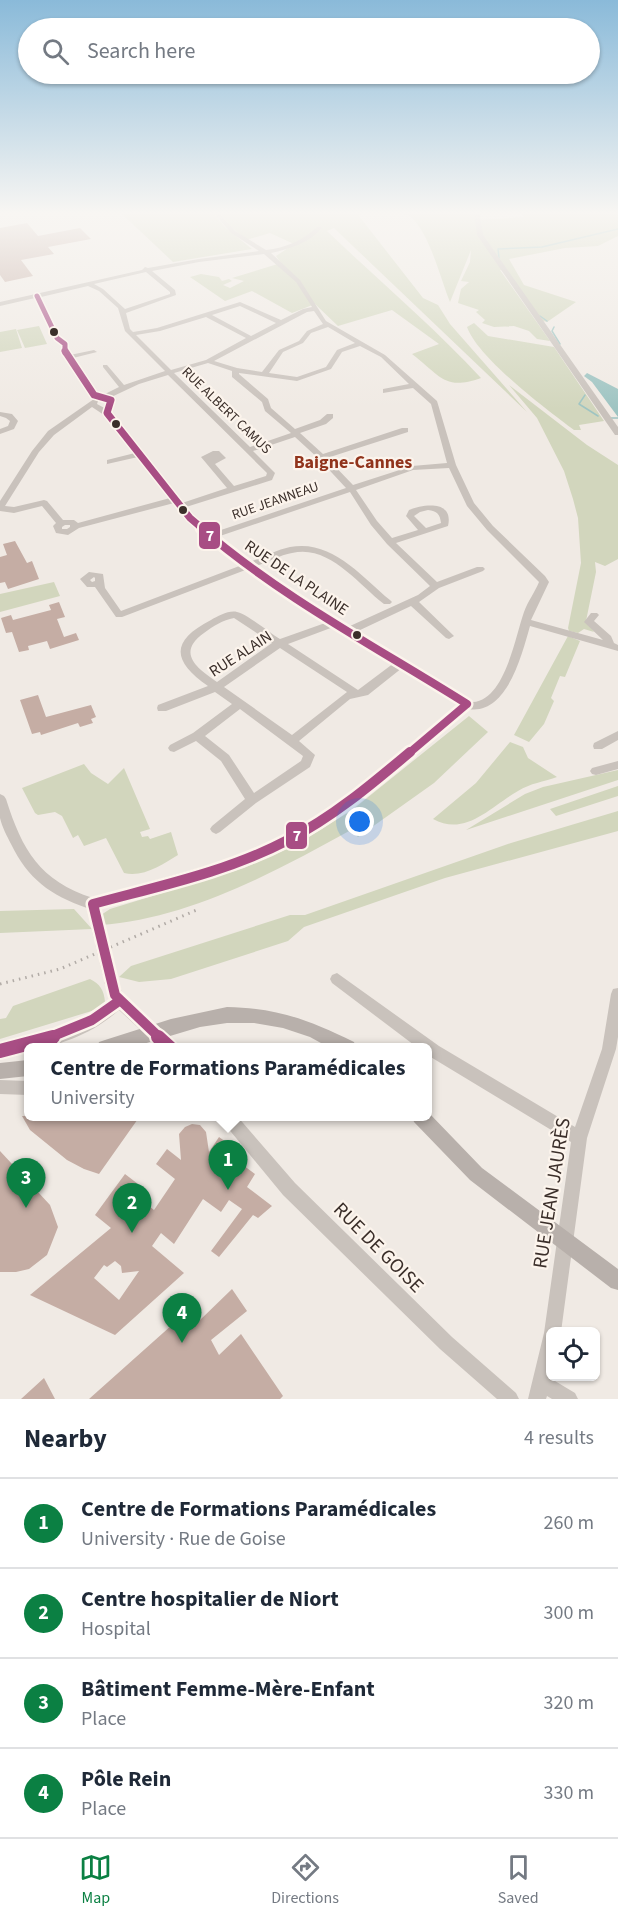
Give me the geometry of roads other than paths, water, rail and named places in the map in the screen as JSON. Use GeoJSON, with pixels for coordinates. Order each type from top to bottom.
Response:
{"type":"FeatureCollection","features":[{"type":"Feature","properties":{"kind":"main road"},"geometry":{"type":"LineString","coordinates":[[118,1043],[207,1017],[257,1013],[298,1022],[340,1043]]}},
{"type":"Feature","properties":{"kind":"main road"},"geometry":{"type":"LineString","coordinates":[[0,1071],[24,1068]]}},
{"type":"Feature","properties":{"kind":"main road"},"geometry":{"type":"LineString","coordinates":[[425,1121],[476,1174],[618,1281]]}},
{"type":"Feature","properties":{"kind":"street"},"geometry":{"type":"LineString","coordinates":[[0,304],[107,278]]}},
{"type":"Feature","properties":{"kind":"street"},"geometry":{"type":"LineString","coordinates":[[124,311],[173,295],[173,291],[157,278]]}},
{"type":"Feature","properties":{"kind":"street"},"geometry":{"type":"LineString","coordinates":[[0,799],[7,825],[27,864],[49,883],[93,904],[229,864],[288,840],[340,807],[471,706],[486,703],[513,666],[526,622],[544,582],[528,562],[482,518],[462,490],[452,465],[438,408],[388,359],[328,325],[314,309],[295,278]]}},
{"type":"Feature","properties":{"kind":"street"},"geometry":{"type":"LineString","coordinates":[[510,278],[618,433]]}},
{"type":"Feature","properties":{"kind":"street"},"geometry":{"type":"LineString","coordinates":[[87,283],[101,290],[124,311],[125,326],[132,334],[158,330],[243,304],[282,323]]}},
{"type":"Feature","properties":{"kind":"street","name":"RUE DE LA PLAINE"},"geometry":{"type":"LineString","coordinates":[[37,296],[57,338],[65,344],[68,357],[102,402],[137,455],[177,503],[211,536],[248,566],[335,623],[471,706]]}},
{"type":"Feature","properties":{"kind":"street"},"geometry":{"type":"LineString","coordinates":[[0,508],[36,451],[51,433],[73,416],[102,402],[123,387],[208,361],[305,310],[314,309]]}},
{"type":"Feature","properties":{"kind":"street"},"geometry":{"type":"LineString","coordinates":[[206,314],[252,339]]}},
{"type":"Feature","properties":{"kind":"street"},"geometry":{"type":"LineString","coordinates":[[264,375],[281,351],[301,342],[309,332],[328,325]]}},
{"type":"Feature","properties":{"kind":"street","name":"RUE ALBERT CAMUS"},"geometry":{"type":"LineString","coordinates":[[0,508],[14,510],[44,503],[61,523],[57,528],[62,532],[71,531],[76,526],[233,490],[272,476],[249,450],[132,334]]}},
{"type":"Feature","properties":{"kind":"street"},"geometry":{"type":"LineString","coordinates":[[208,361],[237,370],[291,380],[329,368],[339,351],[361,343]]}},
{"type":"Feature","properties":{"kind":"street"},"geometry":{"type":"LineString","coordinates":[[68,357],[93,350],[123,387]]}},
{"type":"Feature","properties":{"kind":"street"},"geometry":{"type":"LineString","coordinates":[[237,370],[236,375],[265,401],[268,409],[322,457],[352,489],[374,523],[390,542],[436,586]]}},
{"type":"Feature","properties":{"kind":"street"},"geometry":{"type":"LineString","coordinates":[[386,391],[416,386]]}},
{"type":"Feature","properties":{"kind":"street"},"geometry":{"type":"LineString","coordinates":[[0,414],[12,417],[14,423],[0,432]]}},
{"type":"Feature","properties":{"kind":"street"},"geometry":{"type":"LineString","coordinates":[[249,450],[296,433],[330,416]]}},
{"type":"Feature","properties":{"kind":"street"},"geometry":{"type":"LineString","coordinates":[[322,457],[405,430]]}},
{"type":"Feature","properties":{"kind":"street"},"geometry":{"type":"LineString","coordinates":[[110,462],[137,455]]}},
{"type":"Feature","properties":{"kind":"street"},"geometry":{"type":"LineString","coordinates":[[209,463],[233,490]]}},
{"type":"Feature","properties":{"kind":"street","name":"RUE JEANNEAU"},"geometry":{"type":"LineString","coordinates":[[211,536],[412,468],[452,465]]}},
{"type":"Feature","properties":{"kind":"street"},"geometry":{"type":"LineString","coordinates":[[390,542],[423,530]]}},
{"type":"Feature","properties":{"kind":"street"},"geometry":{"type":"LineString","coordinates":[[99,583],[122,619],[290,550],[316,549],[330,554],[366,587],[387,602]]}},
{"type":"Feature","properties":{"kind":"street"},"geometry":{"type":"LineString","coordinates":[[349,631],[412,601],[436,586],[480,569]]}},
{"type":"Feature","properties":{"kind":"street"},"geometry":{"type":"LineString","coordinates":[[412,601],[449,636]]}},
{"type":"Feature","properties":{"kind":"street"},"geometry":{"type":"LineString","coordinates":[[216,829],[252,800],[309,760],[307,752],[191,668],[185,646],[189,639],[222,617],[236,615],[357,694]]}},
{"type":"Feature","properties":{"kind":"street"},"geometry":{"type":"LineString","coordinates":[[594,615],[589,622],[614,646]]}},
{"type":"Feature","properties":{"kind":"street"},"geometry":{"type":"LineString","coordinates":[[526,622],[614,646]]}},
{"type":"Feature","properties":{"kind":"street","name":"RUE ALAIN"},"geometry":{"type":"LineString","coordinates":[[162,708],[217,687],[280,643],[335,623]]}},
{"type":"Feature","properties":{"kind":"street"},"geometry":{"type":"LineString","coordinates":[[292,741],[347,696],[364,692],[401,663]]}},
{"type":"Feature","properties":{"kind":"street"},"geometry":{"type":"LineString","coordinates":[[174,748],[197,736],[240,704]]}},
{"type":"Feature","properties":{"kind":"street"},"geometry":{"type":"LineString","coordinates":[[598,746],[618,735]]}},
{"type":"Feature","properties":{"kind":"street"},"geometry":{"type":"LineString","coordinates":[[197,736],[225,758],[252,800]]}},
{"type":"Feature","properties":{"kind":"street"},"geometry":{"type":"LineString","coordinates":[[596,771],[618,765]]}},
{"type":"Feature","properties":{"kind":"street"},"geometry":{"type":"LineString","coordinates":[[93,904],[97,924]]}},
{"type":"Feature","properties":{"kind":"street"},"geometry":{"type":"LineString","coordinates":[[337,979],[423,1043]]}},
{"type":"Feature","properties":{"kind":"street"},"geometry":{"type":"LineString","coordinates":[[111,982],[120,1001],[167,1043]]}},
{"type":"Feature","properties":{"kind":"street","name":"RUE JEAN JAURÈS"},"geometry":{"type":"LineString","coordinates":[[553,1327],[579,1138],[616,1024],[618,994]]}},
{"type":"Feature","properties":{"kind":"street"},"geometry":{"type":"LineString","coordinates":[[30,1043],[87,1026],[102,1018],[120,1001]]}},
{"type":"Feature","properties":{"kind":"street"},"geometry":{"type":"LineString","coordinates":[[0,1052],[24,1045]]}},
{"type":"Feature","properties":{"kind":"street"},"geometry":{"type":"LineString","coordinates":[[432,1050],[579,1138]]}},
{"type":"Feature","properties":{"kind":"street"},"geometry":{"type":"LineString","coordinates":[[0,1087],[24,1088]]}},
{"type":"Feature","properties":{"kind":"street","name":"RUE DE GOISE"},"geometry":{"type":"LineString","coordinates":[[232,1121],[289,1189],[446,1342],[510,1399]]}},
{"type":"Feature","properties":{"kind":"street"},"geometry":{"type":"LineString","coordinates":[[546,1358],[539,1391],[569,1399]]}},
{"type":"Feature","properties":{"kind":"water"},"geometry":{"type":"Polygon","coordinates":[[[587,373],[618,389],[618,417],[592,382],[584,376],[587,373]]]}},
{"type":"Feature","properties":{"kind":"waterway"},"geometry":{"type":"LineString","coordinates":[[540,316],[547,321]]}},
{"type":"Feature","properties":{"kind":"waterway"},"geometry":{"type":"LineString","coordinates":[[554,327],[552,331],[560,344]]}},
{"type":"Feature","properties":{"kind":"waterway"},"geometry":{"type":"LineString","coordinates":[[585,395],[579,404],[598,416]]}},
{"type":"Feature","properties":{"kind":"waterway"},"geometry":{"type":"LineString","coordinates":[[611,418],[618,418]]}},
{"type":"Feature","properties":{"kind":"tunnel"},"geometry":{"type":"LineString","coordinates":[[97,924],[111,982]]}},
{"type":"Feature","properties":{"kind":"railway"},"geometry":{"type":"LineString","coordinates":[[0,984],[60,969],[199,909]]}},
{"type":"Feature","properties":{"kind":"place","name":"Centre de Formations Paramédicales"},"geometry":{"type":"Point","coordinates":[228,1190]}},
{"type":"Feature","properties":{"kind":"place","name":"Bâtiment Femme-Mère-Enfant"},"geometry":{"type":"Point","coordinates":[26,1208]}},
{"type":"Feature","properties":{"kind":"place","name":"Centre hospitalier de Niort"},"geometry":{"type":"Point","coordinates":[132,1233]}},
{"type":"Feature","properties":{"kind":"place","name":"Pôle Rein"},"geometry":{"type":"Point","coordinates":[182,1343]}},
{"type":"Feature","properties":{"kind":"district","name":"Baigne-Cannes"},"geometry":{"type":"Point","coordinates":[353,462]}}]}
